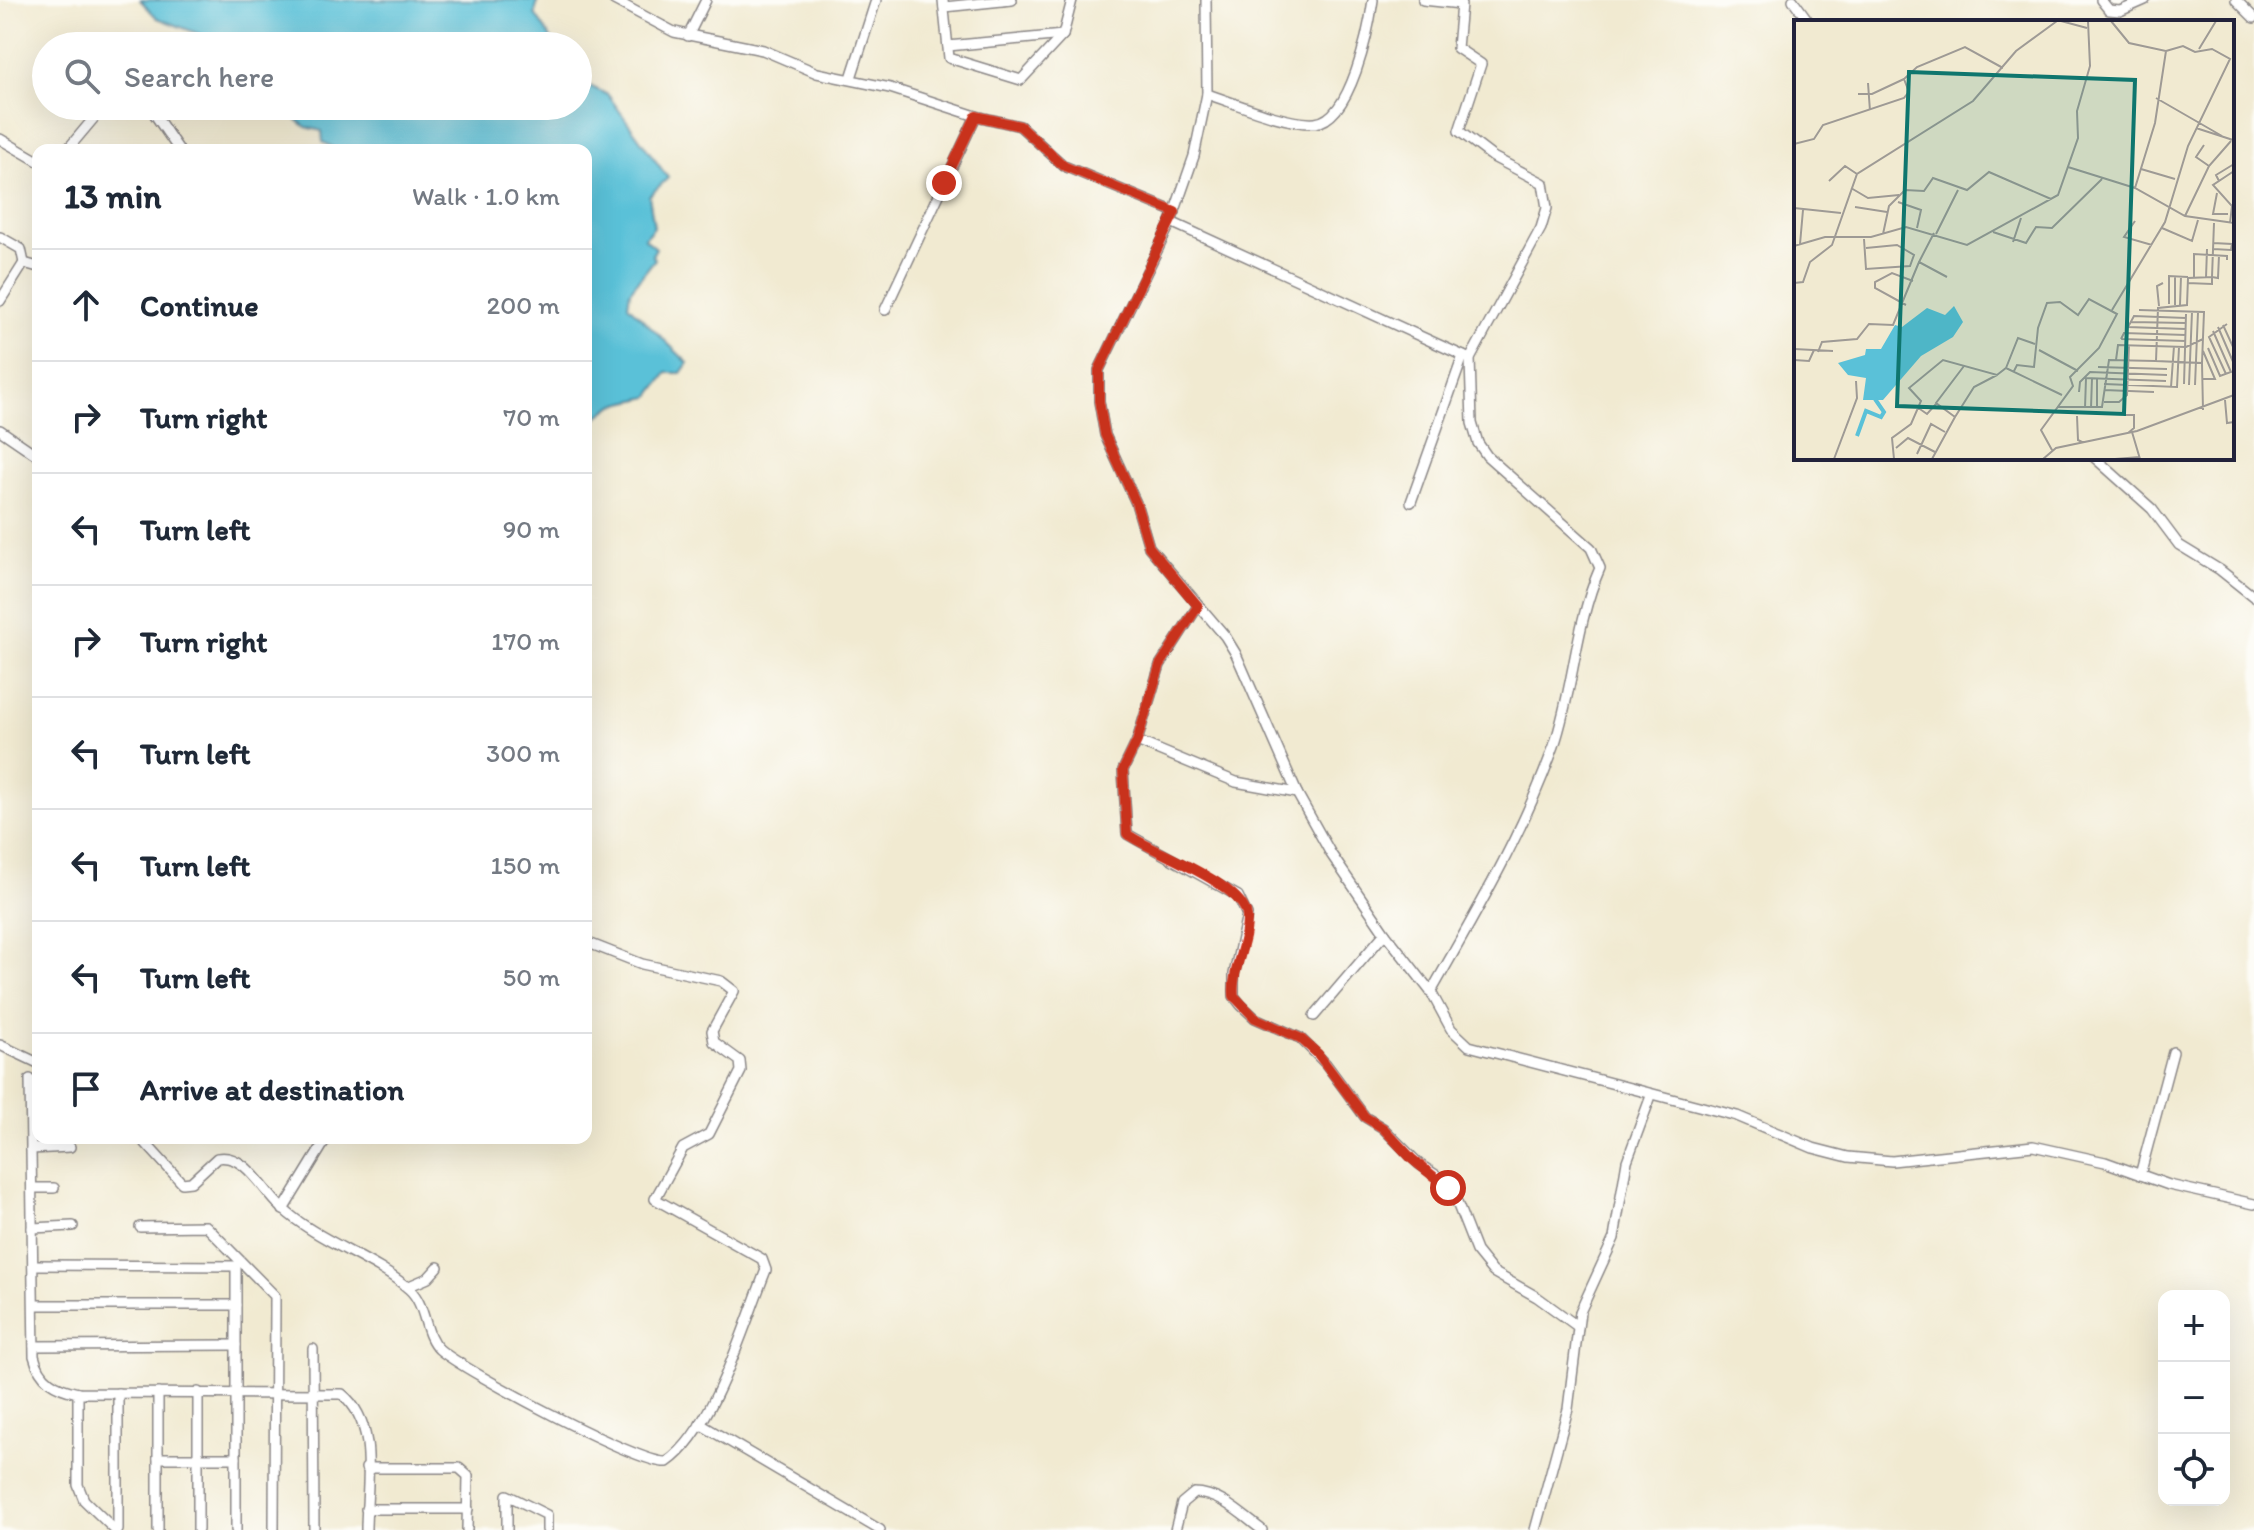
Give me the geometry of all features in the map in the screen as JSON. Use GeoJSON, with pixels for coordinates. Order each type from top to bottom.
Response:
{"type":"FeatureCollection","features":[{"type":"Feature","properties":{"kind":"street"},"geometry":{"type":"LineString","coordinates":[[614,0],[688,36],[763,50],[817,73],[851,78],[976,116],[1020,126],[1064,166],[1466,357]]}},
{"type":"Feature","properties":{"kind":"street"},"geometry":{"type":"LineString","coordinates":[[688,36],[706,0]]}},
{"type":"Feature","properties":{"kind":"street"},"geometry":{"type":"LineString","coordinates":[[851,78],[876,0]]}},
{"type":"Feature","properties":{"kind":"street"},"geometry":{"type":"LineString","coordinates":[[1012,0],[944,3],[949,58],[1021,80],[1063,35],[1072,0]]}},
{"type":"Feature","properties":{"kind":"street"},"geometry":{"type":"LineString","coordinates":[[1206,0],[1207,94],[1194,156],[1173,217],[1099,370],[1097,381],[1105,435],[1136,503],[1149,547],[1236,654],[1297,793],[1331,854],[1385,933],[1431,992],[1451,1029],[1469,1046],[1737,1116],[1813,1148],[1848,1157],[1892,1161],[2024,1145],[2105,1162],[2140,1175],[2254,1204]]}},
{"type":"Feature","properties":{"kind":"street"},"geometry":{"type":"LineString","coordinates":[[1207,94],[1291,119],[1316,123],[1328,118],[1336,111],[1356,72],[1373,0]]}},
{"type":"Feature","properties":{"kind":"street"},"geometry":{"type":"LineString","coordinates":[[1411,502],[1466,357],[1541,228],[1547,208],[1547,192],[1536,178],[1493,157],[1459,131],[1481,64],[1457,48],[1461,4],[1423,0]]}},
{"type":"Feature","properties":{"kind":"street"},"geometry":{"type":"LineString","coordinates":[[1793,0],[1808,20]]}},
{"type":"Feature","properties":{"kind":"street"},"geometry":{"type":"LineString","coordinates":[[2101,0],[2109,10],[2120,11],[2145,0]]}},
{"type":"Feature","properties":{"kind":"street"},"geometry":{"type":"LineString","coordinates":[[2236,0],[2254,18]]}},
{"type":"Feature","properties":{"kind":"street"},"geometry":{"type":"LineString","coordinates":[[948,46],[1063,35]]}},
{"type":"Feature","properties":{"kind":"street"},"geometry":{"type":"LineString","coordinates":[[885,310],[976,116]]}},
{"type":"Feature","properties":{"kind":"street"},"geometry":{"type":"LineString","coordinates":[[72,144],[92,120]]}},
{"type":"Feature","properties":{"kind":"street"},"geometry":{"type":"LineString","coordinates":[[159,120],[175,144]]}},
{"type":"Feature","properties":{"kind":"street"},"geometry":{"type":"LineString","coordinates":[[0,139],[32,158]]}},
{"type":"Feature","properties":{"kind":"street"},"geometry":{"type":"LineString","coordinates":[[0,237],[21,249],[24,263],[0,301]]}},
{"type":"Feature","properties":{"kind":"street"},"geometry":{"type":"LineString","coordinates":[[24,263],[32,265]]}},
{"type":"Feature","properties":{"kind":"street"},"geometry":{"type":"LineString","coordinates":[[1431,992],[1518,837],[1534,797],[1563,715],[1582,614],[1600,568],[1591,548],[1487,456],[1478,443],[1472,423],[1466,357]]}},
{"type":"Feature","properties":{"kind":"street"},"geometry":{"type":"LineString","coordinates":[[0,430],[32,452]]}},
{"type":"Feature","properties":{"kind":"street"},"geometry":{"type":"LineString","coordinates":[[2097,460],[2152,509],[2179,545],[2220,570],[2254,597]]}},
{"type":"Feature","properties":{"kind":"street"},"geometry":{"type":"LineString","coordinates":[[1198,606],[1160,665],[1137,741],[1122,776],[1127,834],[1227,889],[1244,903],[1247,915],[1245,936],[1234,974],[1234,996],[1255,1018],[1300,1038],[1326,1064],[1365,1117],[1383,1128],[1419,1164],[1442,1179],[1454,1195],[1476,1251],[1493,1272],[1537,1297],[1577,1326]]}},
{"type":"Feature","properties":{"kind":"street"},"geometry":{"type":"LineString","coordinates":[[1137,741],[1236,782],[1297,793]]}},
{"type":"Feature","properties":{"kind":"street"},"geometry":{"type":"LineString","coordinates":[[1314,1016],[1385,933]]}},
{"type":"Feature","properties":{"kind":"street"},"geometry":{"type":"LineString","coordinates":[[146,1144],[182,1183],[191,1182],[217,1158],[238,1160],[283,1210],[407,1287],[422,1306],[439,1349],[496,1384],[618,1446],[665,1463],[682,1448],[700,1424],[720,1388],[766,1270],[762,1259],[659,1204],[655,1194],[683,1148],[709,1134],[741,1071],[740,1061],[714,1042],[712,1031],[727,1009],[733,988],[696,973],[633,961],[592,944]]}},
{"type":"Feature","properties":{"kind":"street"},"geometry":{"type":"LineString","coordinates":[[0,1045],[32,1060]]}},
{"type":"Feature","properties":{"kind":"street"},"geometry":{"type":"LineString","coordinates":[[2140,1175],[2173,1052]]}},
{"type":"Feature","properties":{"kind":"street"},"geometry":{"type":"LineString","coordinates":[[30,1079],[32,1094]]}},
{"type":"Feature","properties":{"kind":"street"},"geometry":{"type":"LineString","coordinates":[[1535,1530],[1568,1409],[1577,1326],[1585,1295],[1614,1238],[1627,1161],[1651,1096]]}},
{"type":"Feature","properties":{"kind":"street"},"geometry":{"type":"LineString","coordinates":[[32,1136],[34,1346],[37,1368],[46,1380],[61,1389],[78,1393],[342,1394],[354,1404],[366,1432],[366,1530]]}},
{"type":"Feature","properties":{"kind":"street"},"geometry":{"type":"LineString","coordinates":[[283,1210],[323,1144]]}},
{"type":"Feature","properties":{"kind":"street"},"geometry":{"type":"LineString","coordinates":[[31,1149],[70,1147]]}},
{"type":"Feature","properties":{"kind":"street"},"geometry":{"type":"LineString","coordinates":[[32,1188],[54,1188]]}},
{"type":"Feature","properties":{"kind":"street"},"geometry":{"type":"LineString","coordinates":[[32,1228],[73,1226]]}},
{"type":"Feature","properties":{"kind":"street"},"geometry":{"type":"LineString","coordinates":[[140,1227],[206,1226],[275,1296],[274,1530]]}},
{"type":"Feature","properties":{"kind":"street"},"geometry":{"type":"LineString","coordinates":[[33,1265],[236,1266],[237,1392],[236,1530],[236,1458],[237,1392]]}},
{"type":"Feature","properties":{"kind":"street"},"geometry":{"type":"LineString","coordinates":[[407,1287],[428,1278],[438,1267]]}},
{"type":"Feature","properties":{"kind":"street"},"geometry":{"type":"LineString","coordinates":[[34,1305],[236,1305]]}},
{"type":"Feature","properties":{"kind":"street"},"geometry":{"type":"LineString","coordinates":[[34,1346],[236,1345]]}},
{"type":"Feature","properties":{"kind":"street"},"geometry":{"type":"LineString","coordinates":[[313,1349],[314,1530]]}},
{"type":"Feature","properties":{"kind":"street"},"geometry":{"type":"LineString","coordinates":[[198,1392],[198,1530]]}},
{"type":"Feature","properties":{"kind":"street"},"geometry":{"type":"LineString","coordinates":[[78,1393],[78,1485],[84,1500],[117,1530]]}},
{"type":"Feature","properties":{"kind":"street"},"geometry":{"type":"LineString","coordinates":[[117,1530],[118,1393]]}},
{"type":"Feature","properties":{"kind":"street"},"geometry":{"type":"LineString","coordinates":[[158,1393],[158,1530]]}},
{"type":"Feature","properties":{"kind":"street"},"geometry":{"type":"LineString","coordinates":[[700,1424],[880,1530]]}},
{"type":"Feature","properties":{"kind":"street"},"geometry":{"type":"LineString","coordinates":[[158,1458],[236,1458]]}},
{"type":"Feature","properties":{"kind":"street"},"geometry":{"type":"LineString","coordinates":[[366,1468],[459,1468],[468,1476],[467,1530]]}},
{"type":"Feature","properties":{"kind":"street"},"geometry":{"type":"LineString","coordinates":[[1175,1530],[1182,1503],[1194,1493],[1203,1493],[1228,1504],[1262,1530]]}},
{"type":"Feature","properties":{"kind":"street"},"geometry":{"type":"LineString","coordinates":[[507,1530],[507,1495],[547,1515],[547,1530]]}},
{"type":"Feature","properties":{"kind":"street"},"geometry":{"type":"LineString","coordinates":[[366,1509],[468,1509]]}},
{"type":"Feature","properties":{"kind":"water"},"geometry":{"type":"Polygon","coordinates":[[[140,0],[538,0],[535,14],[547,32],[194,32],[157,18],[140,0]]]}},
{"type":"Feature","properties":{"kind":"water"},"geometry":{"type":"Polygon","coordinates":[[[592,87],[608,95],[668,178],[649,196],[654,227],[644,238],[656,248],[652,255],[655,259],[630,291],[628,305],[688,363],[681,373],[667,373],[649,397],[614,405],[592,421],[592,144],[327,144],[323,142],[322,131],[306,127],[297,120],[592,120],[592,87]]]}},
{"type":"Feature","properties":{"kind":"route"},"geometry":{"type":"LineString","coordinates":[[944,183],[976,116],[1027,129],[1064,166],[1175,212],[1099,370],[1097,381],[1105,435],[1136,503],[1149,547],[1198,606],[1171,643],[1160,665],[1150,687],[1137,741],[1123,770],[1127,834],[1238,896],[1244,903],[1247,915],[1245,936],[1234,974],[1234,996],[1255,1018],[1300,1038],[1318,1054],[1365,1117],[1383,1128],[1412,1159],[1442,1179],[1448,1188]]}}]}
